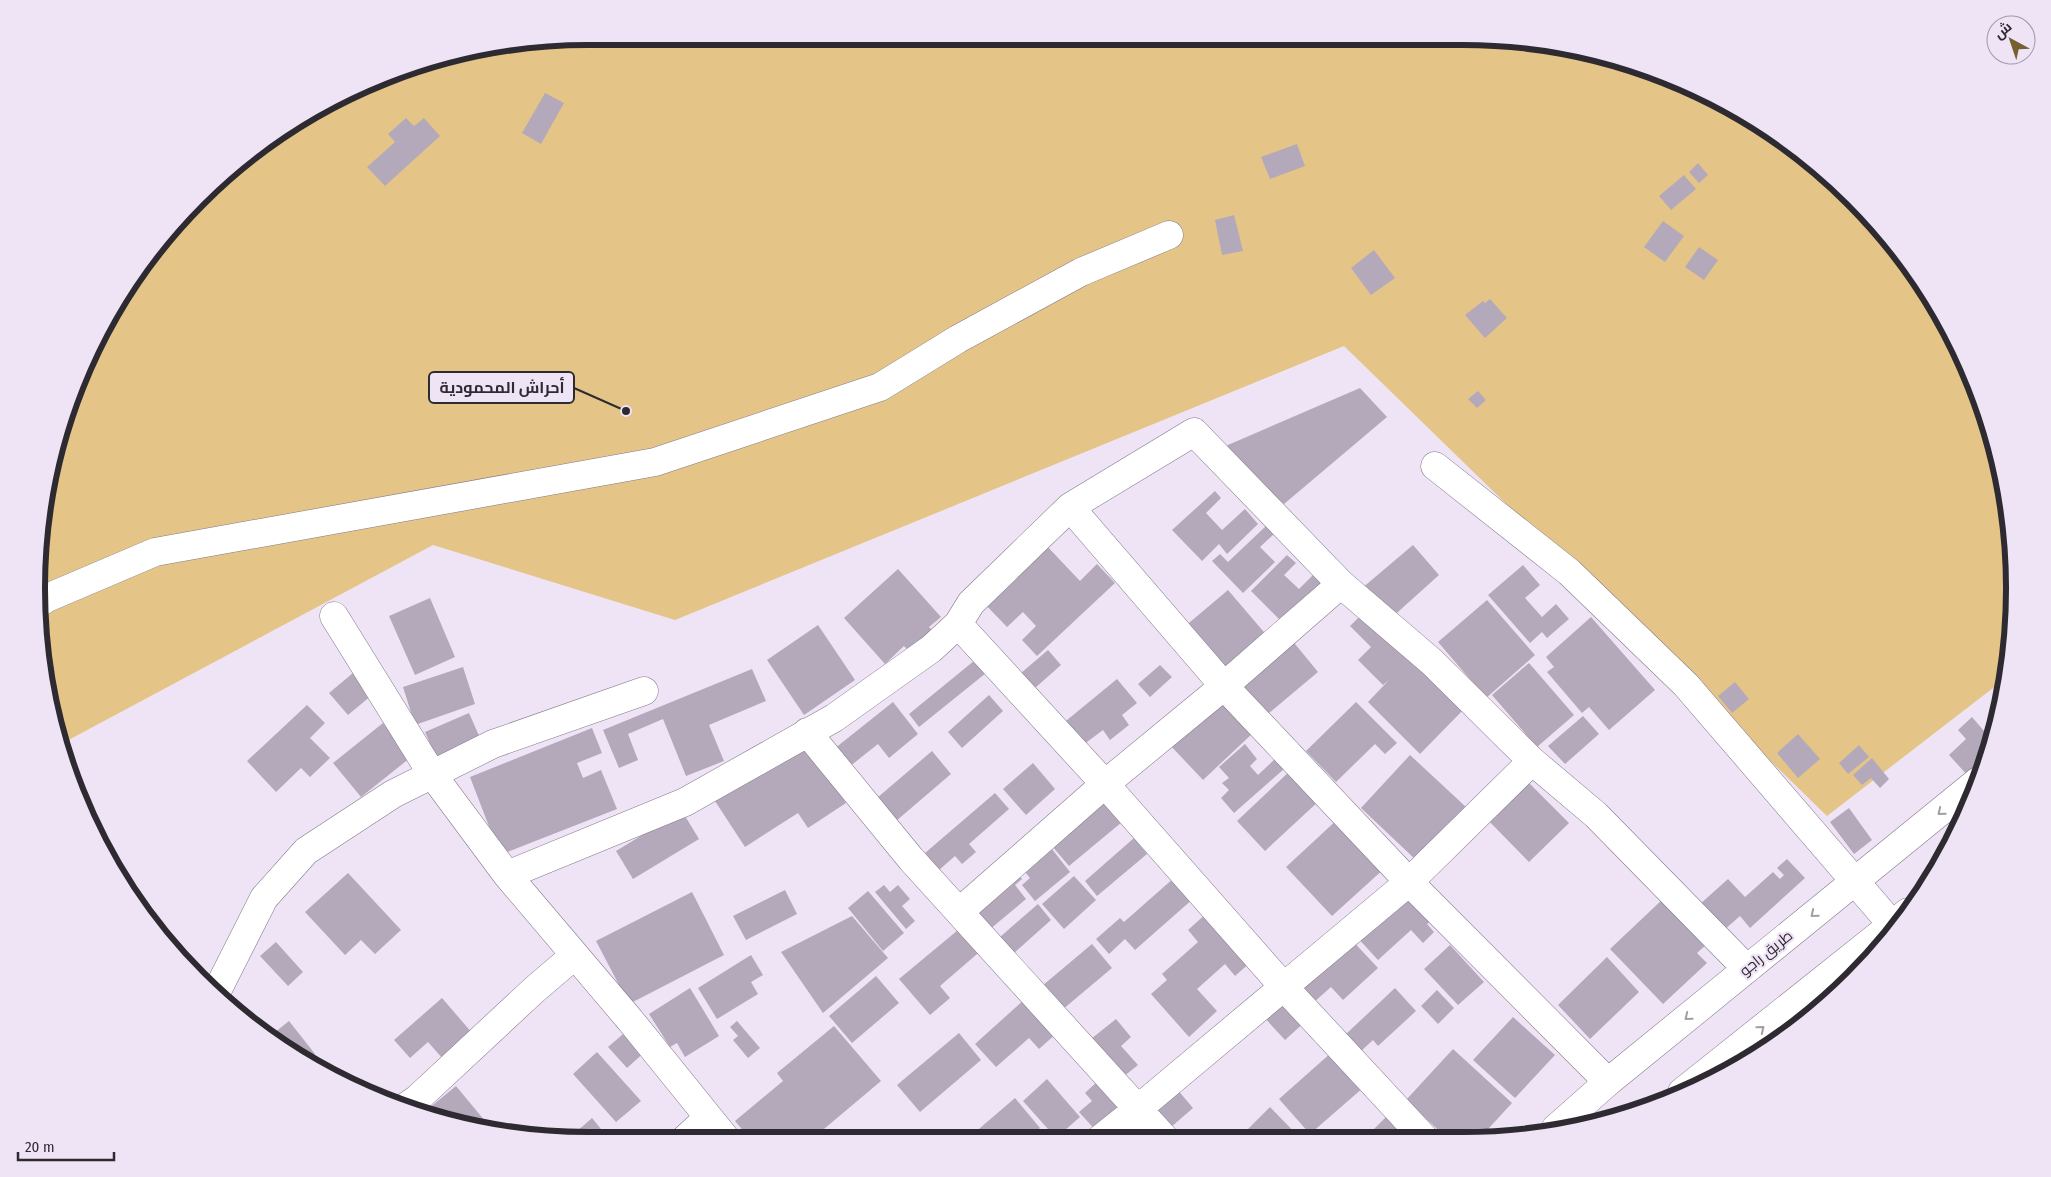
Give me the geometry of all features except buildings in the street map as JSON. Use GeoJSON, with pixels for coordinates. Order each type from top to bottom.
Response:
{"type":"FeatureCollection","features":[{"type":"Feature","properties":{"kind":"street"},"geometry":{"type":"LineString","coordinates":[[45,599],[155,552],[664,459],[880,387],[958,339],[1081,272],[1169,235]]}},
{"type":"Feature","properties":{"kind":"street"},"geometry":{"type":"LineString","coordinates":[[507,874],[685,802],[834,718],[930,649],[958,624],[971,603],[1070,507],[1194,432],[1341,584],[1432,662],[1532,761],[1596,815],[1747,969]]}},
{"type":"Feature","properties":{"kind":"street"},"geometry":{"type":"LineString","coordinates":[[1435,466],[1569,572],[1686,685],[1855,881],[1894,919]]}},
{"type":"Feature","properties":{"kind":"street"},"geometry":{"type":"LineString","coordinates":[[1070,507],[1224,686],[1409,882],[1608,1082]]}},
{"type":"Feature","properties":{"kind":"street"},"geometry":{"type":"LineString","coordinates":[[959,912],[1105,784],[1224,686],[1341,584]]}},
{"type":"Feature","properties":{"kind":"street"},"geometry":{"type":"LineString","coordinates":[[334,616],[432,774],[507,874],[630,1020],[720,1132]]}},
{"type":"Feature","properties":{"kind":"street"},"geometry":{"type":"LineString","coordinates":[[958,624],[1105,784],[1284,986],[1419,1132]]}},
{"type":"Feature","properties":{"kind":"street"},"geometry":{"type":"LineString","coordinates":[[219,987],[264,898],[306,851],[393,794],[493,744],[644,691]]}},
{"type":"Feature","properties":{"kind":"street"},"geometry":{"type":"LineString","coordinates":[[807,732],[911,859],[1159,1132]]}},
{"type":"Feature","properties":{"kind":"street"},"geometry":{"type":"LineString","coordinates":[[1109,1132],[1409,882],[1532,761]]}},
{"type":"Feature","properties":{"kind":"street","name":"طريق راجو"},"geometry":{"type":"LineString","coordinates":[[1562,1123],[1608,1082],[1967,790]]}},
{"type":"Feature","properties":{"kind":"street"},"geometry":{"type":"LineString","coordinates":[[1705,1075],[1879,937]]}},
{"type":"Feature","properties":{"kind":"street"},"geometry":{"type":"LineString","coordinates":[[412,1102],[534,990],[575,955]]}},
{"type":"Feature","properties":{"kind":"street"},"geometry":{"type":"LineString","coordinates":[[693,1132],[708,1118]]}},
{"type":"Feature","properties":{"kind":"shaded area"},"geometry":{"type":"Polygon","coordinates":[[[553,46],[1498,46],[1569,55],[1603,64],[1670,86],[1703,101],[1734,118],[1793,157],[1847,204],[1871,230],[1894,258],[1933,317],[1965,381],[1977,414],[1996,482],[2001,518],[2005,553],[2005,624],[1997,685],[1827,816],[1344,346],[675,620],[433,545],[67,741],[55,695],[46,624],[46,553],[55,482],[74,414],[86,381],[101,348],[137,287],[157,258],[204,204],[258,157],[317,118],[348,101],[381,86],[448,64],[482,55],[553,46]]]}},
{"type":"Feature","properties":{"kind":"place","name":"أحراش المحمودية"},"geometry":{"type":"Point","coordinates":[626,411]}}]}
